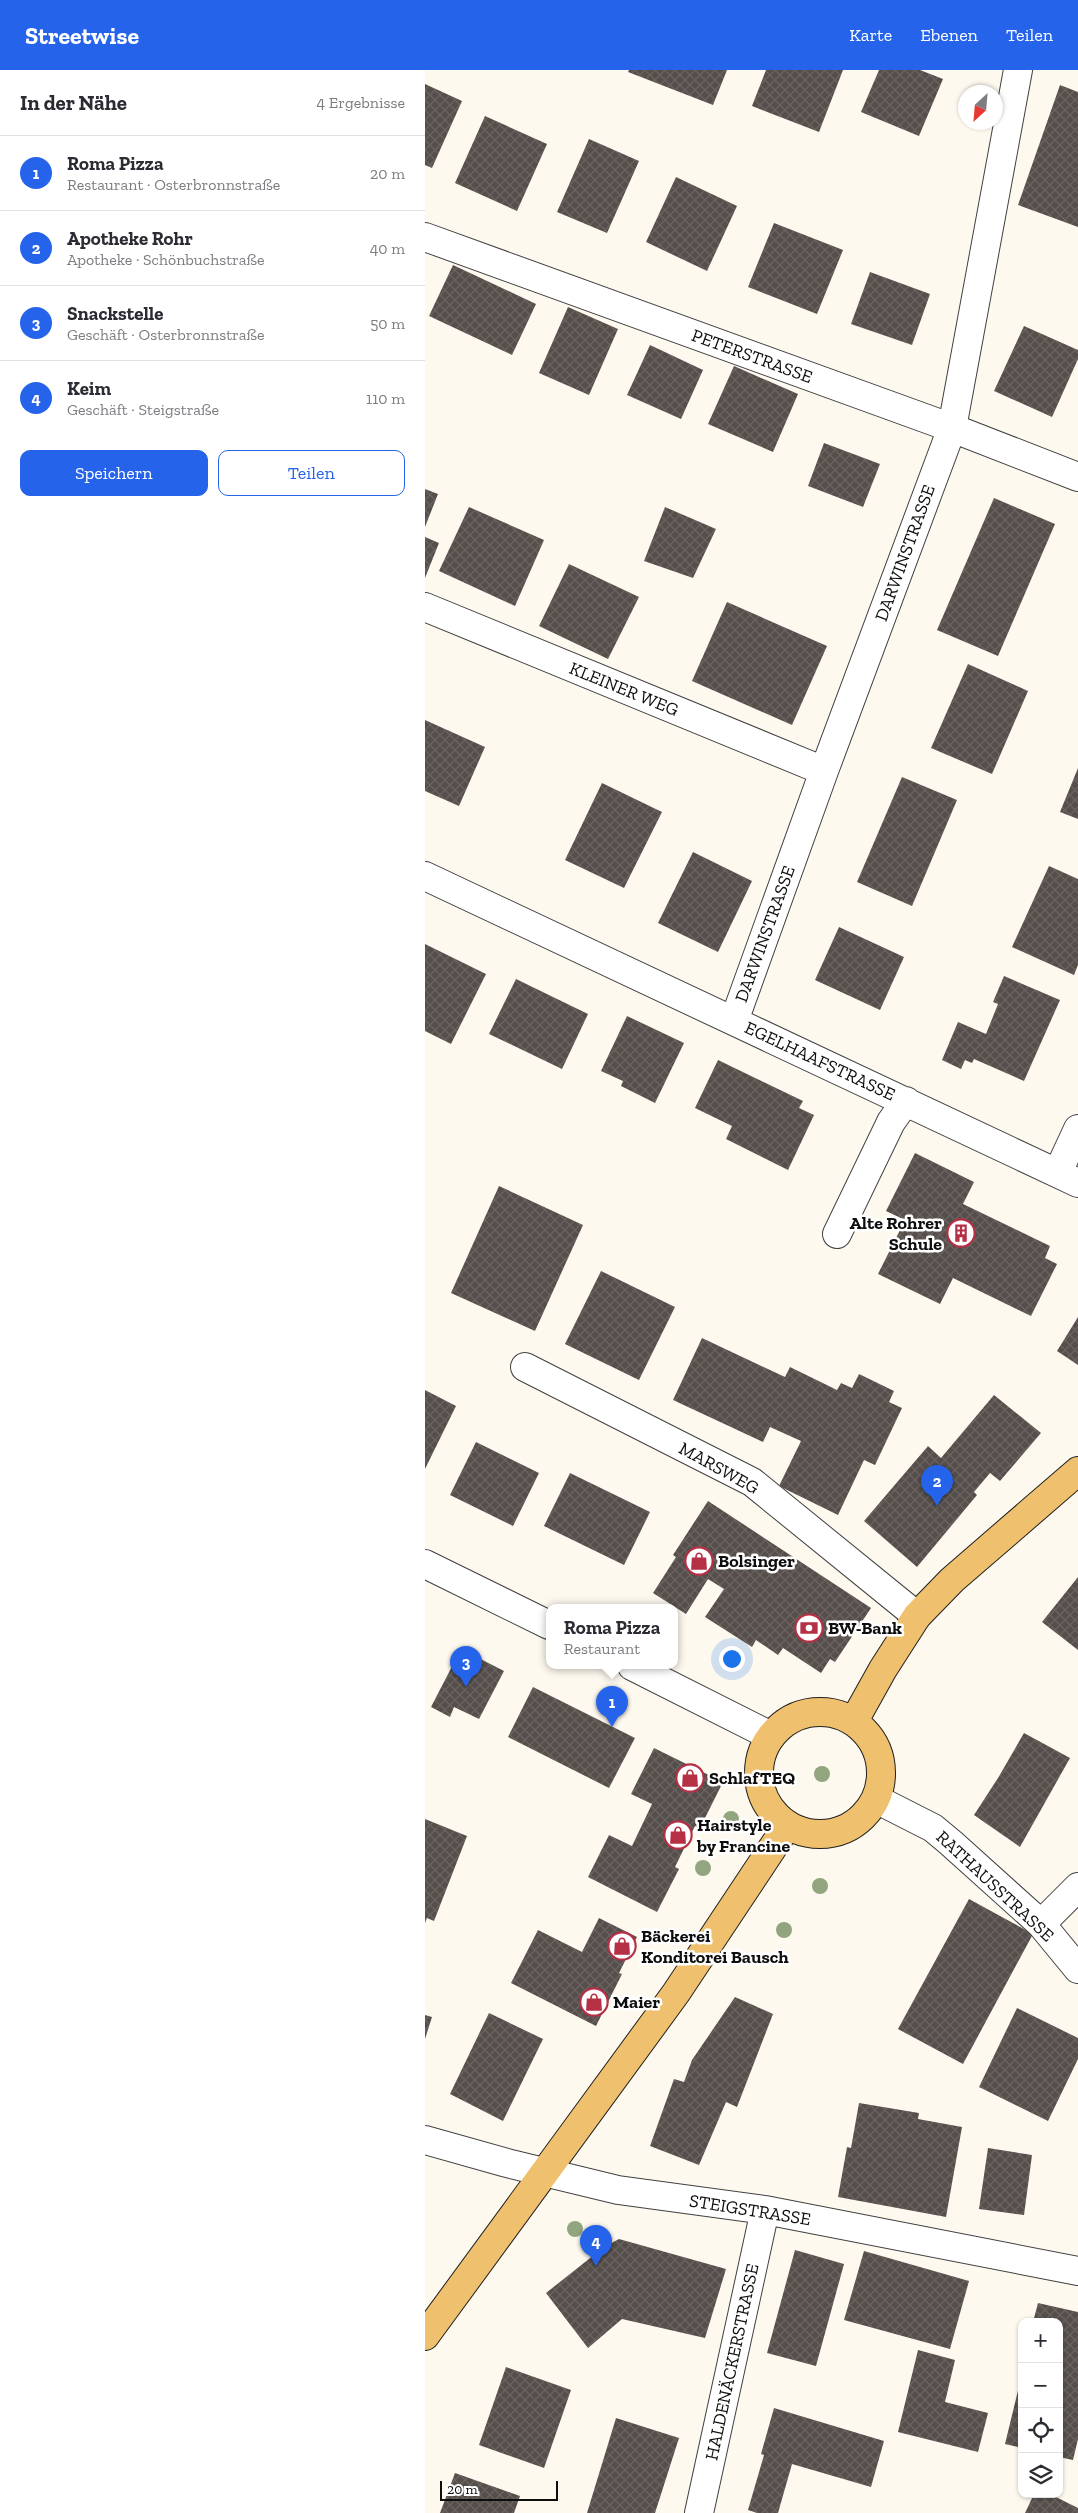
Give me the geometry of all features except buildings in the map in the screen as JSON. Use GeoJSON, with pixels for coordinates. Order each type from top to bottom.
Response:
{"type":"FeatureCollection","features":[{"type":"Feature","properties":{"kind":"main road"},"geometry":{"type":"LineString","coordinates":[[854,1721],[880,1674],[917,1616],[952,1580],[1078,1471]]}},
{"type":"Feature","properties":{"kind":"main road"},"geometry":{"type":"LineString","coordinates":[[806,1712],[831,1712],[854,1721],[870,1736],[879,1756],[882,1777],[877,1798],[861,1820],[838,1833],[812,1834],[787,1826],[769,1809],[759,1787],[758,1763],[771,1736],[784,1722],[806,1712]]}},
{"type":"Feature","properties":{"kind":"main road"},"geometry":{"type":"LineString","coordinates":[[425,2336],[676,1993],[787,1826]]}},
{"type":"Feature","properties":{"kind":"street","name":"DARWINSTRASSE"},"geometry":{"type":"LineString","coordinates":[[734,1021],[824,771],[952,428],[1018,70]]}},
{"type":"Feature","properties":{"kind":"street","name":"PETERSTRASSE"},"geometry":{"type":"LineString","coordinates":[[425,236],[952,428],[1078,477]]}},
{"type":"Feature","properties":{"kind":"street","name":"KLEINER WEG"},"geometry":{"type":"LineString","coordinates":[[425,607],[824,771]]}},
{"type":"Feature","properties":{"kind":"street","name":"EGELHAAFSTRASSE"},"geometry":{"type":"LineString","coordinates":[[425,876],[1068,1177]]}},
{"type":"Feature","properties":{"kind":"street"},"geometry":{"type":"LineString","coordinates":[[837,1234],[891,1122],[906,1101]]}},
{"type":"Feature","properties":{"kind":"street"},"geometry":{"type":"LineString","coordinates":[[1068,1177],[1078,1129]]}},
{"type":"Feature","properties":{"kind":"street","name":"MARSWEG"},"geometry":{"type":"LineString","coordinates":[[525,1367],[752,1482],[917,1616]]}},
{"type":"Feature","properties":{"kind":"street"},"geometry":{"type":"LineString","coordinates":[[425,1564],[546,1624]]}},
{"type":"Feature","properties":{"kind":"street"},"geometry":{"type":"LineString","coordinates":[[638,1669],[771,1736]]}},
{"type":"Feature","properties":{"kind":"street","name":"RATHAUSSTRASSE"},"geometry":{"type":"LineString","coordinates":[[877,1798],[933,1828],[1041,1924],[1078,1969]]}},
{"type":"Feature","properties":{"kind":"street"},"geometry":{"type":"LineString","coordinates":[[1041,1924],[1078,1887]]}},
{"type":"Feature","properties":{"kind":"street","name":"STEIGSTRASSE"},"geometry":{"type":"LineString","coordinates":[[425,2140],[546,2173],[618,2190],[765,2210],[1078,2271]]}},
{"type":"Feature","properties":{"kind":"street","name":"HALDENÄCKERSTRASSE"},"geometry":{"type":"LineString","coordinates":[[699,2513],[765,2210]]}},
{"type":"Feature","properties":{"kind":"place","name":"Alte Rohrer Schule"},"geometry":{"type":"Point","coordinates":[961,1233]}},
{"type":"Feature","properties":{"kind":"place","name":"Apotheke Rohr"},"geometry":{"type":"Point","coordinates":[937,1506]}},
{"type":"Feature","properties":{"kind":"place","name":"Bolsinger"},"geometry":{"type":"Point","coordinates":[699,1561]}},
{"type":"Feature","properties":{"kind":"place","name":"BW-Bank"},"geometry":{"type":"Point","coordinates":[809,1628]}},
{"type":"Feature","properties":{"kind":"place","name":"Snackstelle"},"geometry":{"type":"Point","coordinates":[466,1687]}},
{"type":"Feature","properties":{"kind":"place","name":"Roma Pizza"},"geometry":{"type":"Point","coordinates":[612,1727]}},
{"type":"Feature","properties":{"kind":"place","name":"SchlafTEQ"},"geometry":{"type":"Point","coordinates":[690,1778]}},
{"type":"Feature","properties":{"kind":"place","name":"Hairstyle by Francine"},"geometry":{"type":"Point","coordinates":[678,1835]}},
{"type":"Feature","properties":{"kind":"place","name":"Bäckerei Konditorei Bausch"},"geometry":{"type":"Point","coordinates":[622,1946]}},
{"type":"Feature","properties":{"kind":"place","name":"Maier"},"geometry":{"type":"Point","coordinates":[594,2002]}},
{"type":"Feature","properties":{"kind":"place","name":"Keim"},"geometry":{"type":"Point","coordinates":[596,2266]}}]}
